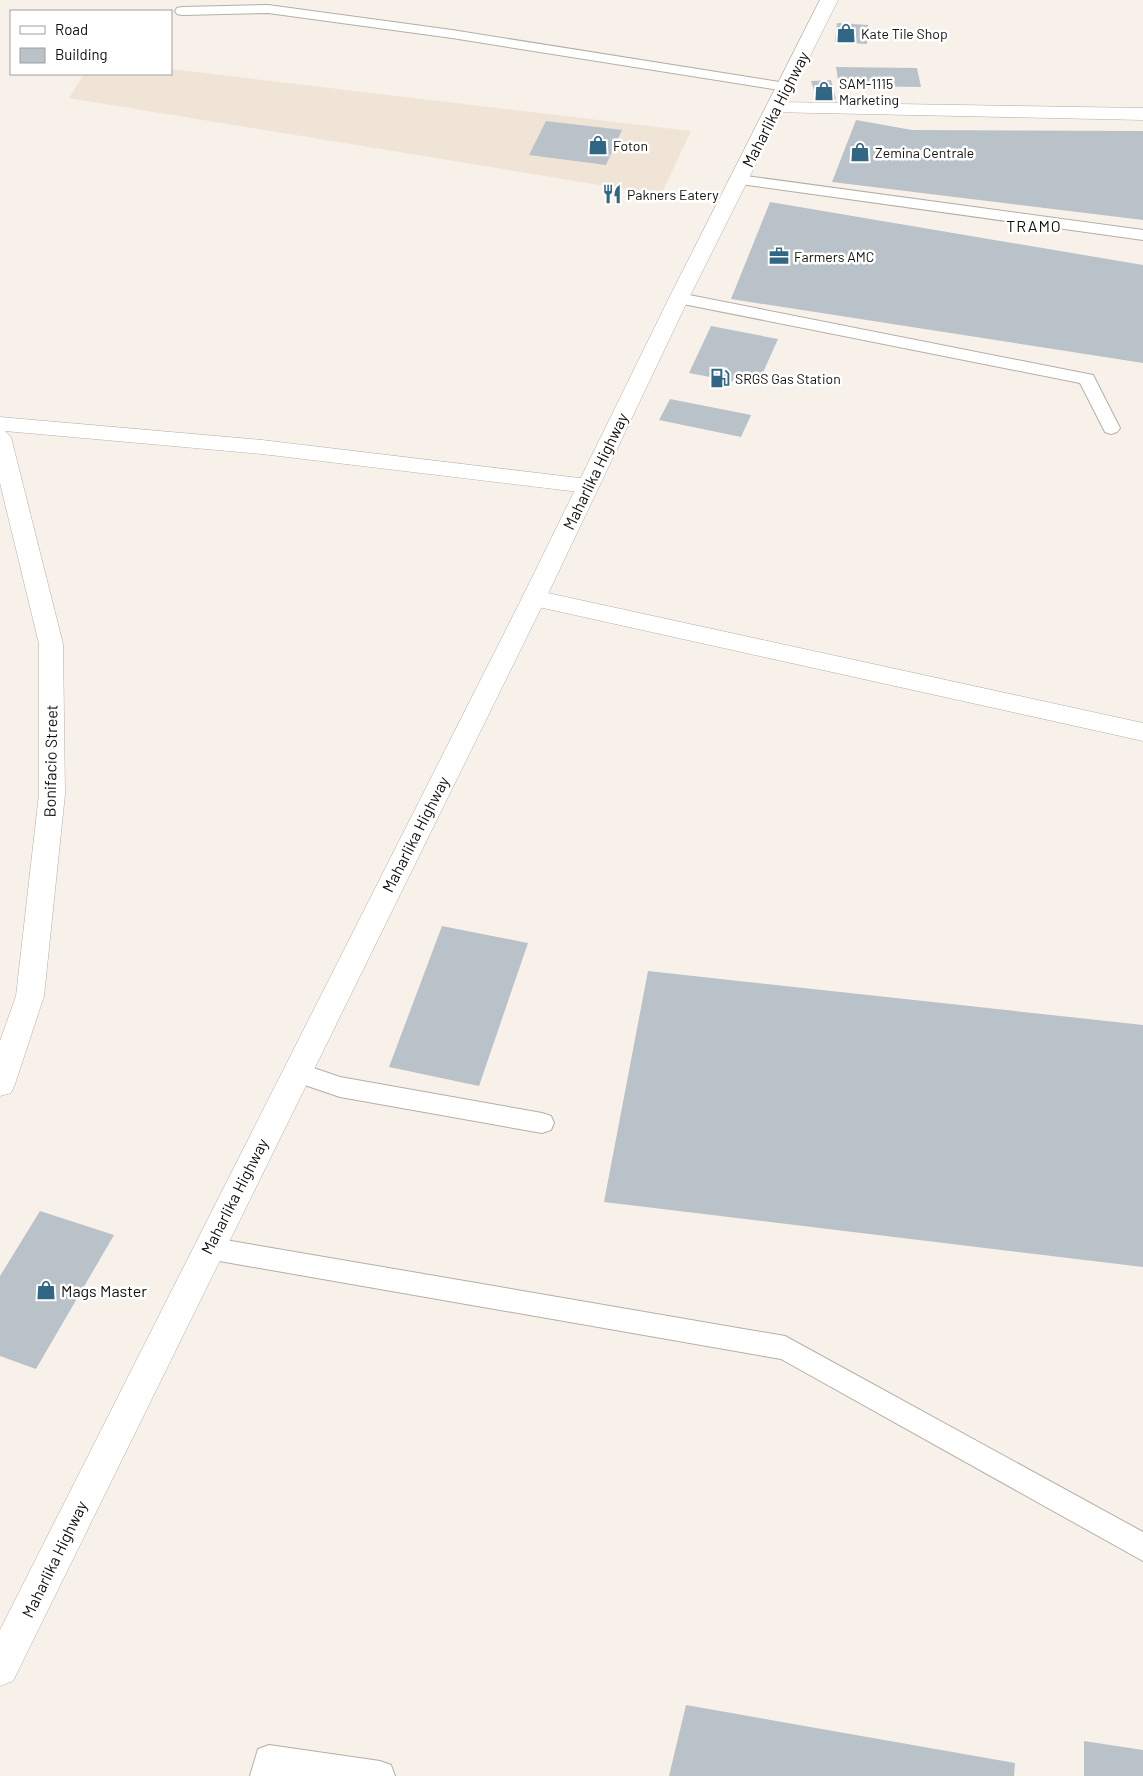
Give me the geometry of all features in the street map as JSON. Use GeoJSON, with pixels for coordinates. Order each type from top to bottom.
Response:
{"type":"FeatureCollection","features":[{"type":"Feature","properties":{"kind":"main road","name":"Maharlika Highway"},"geometry":{"type":"LineString","coordinates":[[0,1668],[534,598],[679,298],[830,0]]}},
{"type":"Feature","properties":{"kind":"main road"},"geometry":{"type":"LineString","coordinates":[[781,97],[1143,114]]}},
{"type":"Feature","properties":{"kind":"main road"},"geometry":{"type":"LineString","coordinates":[[0,424],[262,447],[588,486]]}},
{"type":"Feature","properties":{"kind":"main road","name":"Bonifacio Street"},"geometry":{"type":"LineString","coordinates":[[0,437],[51,644],[52,794],[30,996],[0,1084]]}},
{"type":"Feature","properties":{"kind":"main road"},"geometry":{"type":"LineString","coordinates":[[534,598],[1143,732]]}},
{"type":"Feature","properties":{"kind":"lane"},"geometry":{"type":"LineString","coordinates":[[182,11],[268,9],[452,34],[781,97]]}},
{"type":"Feature","properties":{"kind":"lane"},"geometry":{"type":"LineString","coordinates":[[739,180],[1143,234]]}},
{"type":"Feature","properties":{"kind":"lane"},"geometry":{"type":"LineString","coordinates":[[679,298],[1087,379],[1111,428]]}},
{"type":"Feature","properties":{"kind":"lane"},"geometry":{"type":"LineString","coordinates":[[296,1072],[340,1087],[542,1123]]}},
{"type":"Feature","properties":{"kind":"lane"},"geometry":{"type":"LineString","coordinates":[[208,1248],[785,1348],[1143,1546]]}},
{"type":"Feature","properties":{"kind":"lane"},"geometry":{"type":"LineString","coordinates":[[265,1776],[268,1760],[380,1776]]}},
{"type":"Feature","properties":{"kind":"shaded area"},"geometry":{"type":"Polygon","coordinates":[[[172,69],[691,131],[661,195],[69,98],[83,75],[172,75],[172,69]]]}},
{"type":"Feature","properties":{"kind":"building"},"geometry":{"type":"Polygon","coordinates":[[[837,23],[868,25],[867,44],[835,42],[837,23]]]}},
{"type":"Feature","properties":{"kind":"building"},"geometry":{"type":"Polygon","coordinates":[[[836,67],[917,68],[921,87],[839,86],[836,67]]]}},
{"type":"Feature","properties":{"kind":"building"},"geometry":{"type":"Polygon","coordinates":[[[831,80],[836,99],[817,100],[811,81],[831,80]]]}},
{"type":"Feature","properties":{"kind":"building"},"geometry":{"type":"Polygon","coordinates":[[[856,120],[912,130],[1143,131],[1143,220],[832,182],[856,120]]]}},
{"type":"Feature","properties":{"kind":"building"},"geometry":{"type":"Polygon","coordinates":[[[546,121],[622,130],[606,165],[529,155],[546,121]]]}},
{"type":"Feature","properties":{"kind":"building"},"geometry":{"type":"Polygon","coordinates":[[[770,202],[1143,265],[1143,363],[731,299],[770,202]]]}},
{"type":"Feature","properties":{"kind":"building"},"geometry":{"type":"Polygon","coordinates":[[[711,326],[778,339],[757,386],[689,373],[711,326]]]}},
{"type":"Feature","properties":{"kind":"building"},"geometry":{"type":"Polygon","coordinates":[[[670,399],[751,415],[741,437],[659,420],[670,399]]]}},
{"type":"Feature","properties":{"kind":"building"},"geometry":{"type":"Polygon","coordinates":[[[442,926],[528,943],[479,1086],[389,1067],[442,926]]]}},
{"type":"Feature","properties":{"kind":"building"},"geometry":{"type":"Polygon","coordinates":[[[648,971],[1143,1025],[1143,1267],[604,1202],[648,971]]]}},
{"type":"Feature","properties":{"kind":"building"},"geometry":{"type":"Polygon","coordinates":[[[40,1211],[114,1235],[36,1369],[0,1356],[0,1276],[40,1211]]]}},
{"type":"Feature","properties":{"kind":"building"},"geometry":{"type":"Polygon","coordinates":[[[686,1705],[1015,1763],[1014,1776],[669,1776],[686,1705]]]}},
{"type":"Feature","properties":{"kind":"building"},"geometry":{"type":"Polygon","coordinates":[[[1084,1741],[1143,1750],[1143,1776],[1084,1776],[1084,1741]]]}},
{"type":"Feature","properties":{"kind":"place","name":"Kate Tile Shop"},"geometry":{"type":"Point","coordinates":[846,33]}},
{"type":"Feature","properties":{"kind":"place","name":"SAM-1115 Marketing"},"geometry":{"type":"Point","coordinates":[824,91]}},
{"type":"Feature","properties":{"kind":"place","name":"Foton"},"geometry":{"type":"Point","coordinates":[598,145]}},
{"type":"Feature","properties":{"kind":"place","name":"Zemina Centrale"},"geometry":{"type":"Point","coordinates":[860,152]}},
{"type":"Feature","properties":{"kind":"place","name":"Pakners Eatery"},"geometry":{"type":"Point","coordinates":[612,194]}},
{"type":"Feature","properties":{"kind":"place","name":"Farmers AMC"},"geometry":{"type":"Point","coordinates":[779,256]}},
{"type":"Feature","properties":{"kind":"place","name":"SRGS Gas Station"},"geometry":{"type":"Point","coordinates":[720,378]}},
{"type":"Feature","properties":{"kind":"place","name":"Mags Master"},"geometry":{"type":"Point","coordinates":[46,1290]}},
{"type":"Feature","properties":{"kind":"district","name":"TRAMO"},"geometry":{"type":"Point","coordinates":[1034,225]}}]}
